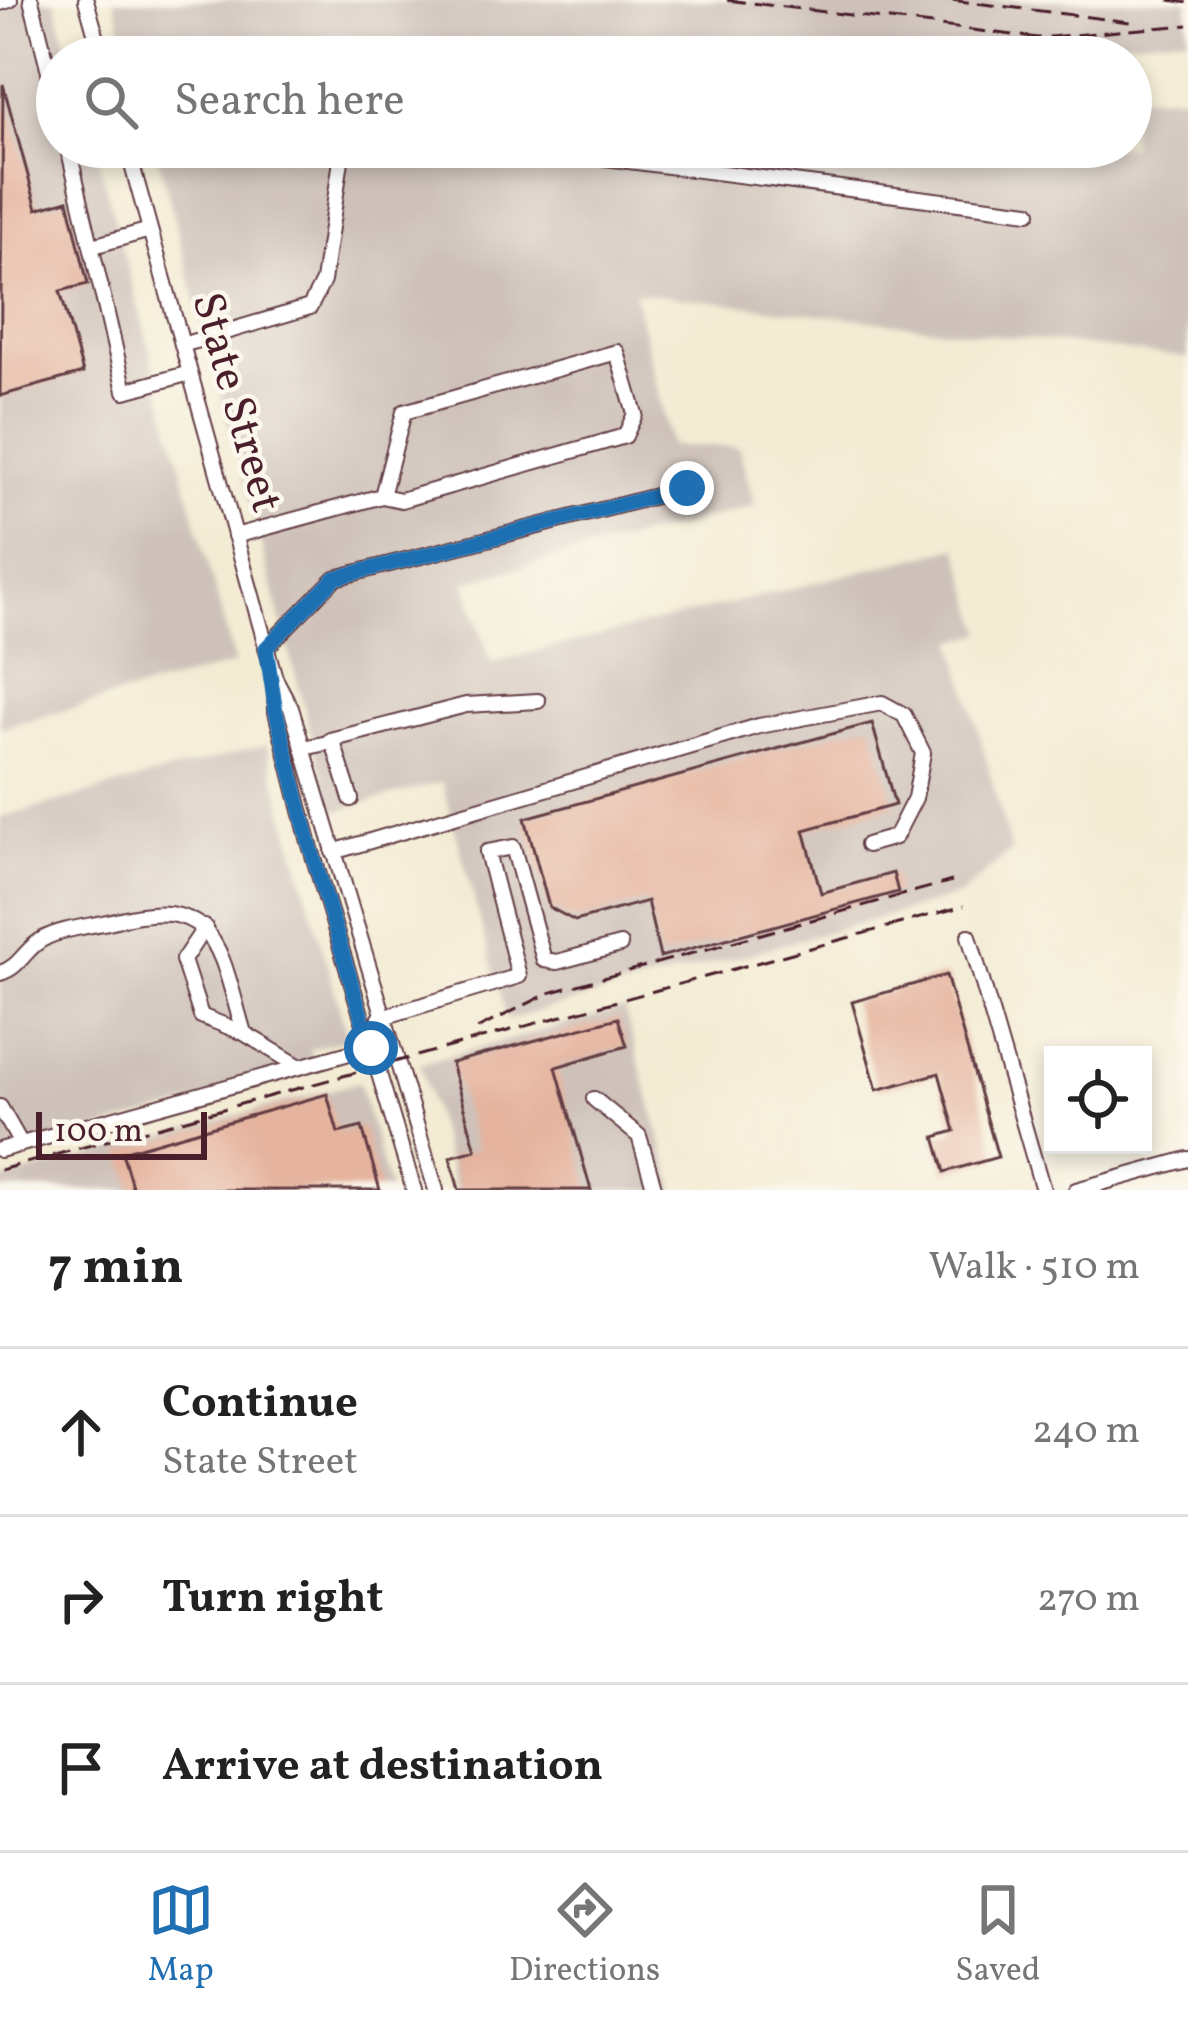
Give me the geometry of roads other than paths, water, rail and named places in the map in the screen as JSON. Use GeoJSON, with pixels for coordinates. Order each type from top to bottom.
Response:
{"type":"FeatureCollection","features":[{"type":"Feature","properties":{"kind":"street"},"geometry":{"type":"LineString","coordinates":[[0,3],[10,0]]}},
{"type":"Feature","properties":{"kind":"street"},"geometry":{"type":"LineString","coordinates":[[31,0],[40,36]]}},
{"type":"Feature","properties":{"kind":"street"},"geometry":{"type":"LineString","coordinates":[[86,0],[96,36]]}},
{"type":"Feature","properties":{"kind":"street"},"geometry":{"type":"LineString","coordinates":[[73,168],[125,391],[190,373]]}},
{"type":"Feature","properties":{"kind":"street","name":"State Street"},"geometry":{"type":"LineString","coordinates":[[133,168],[266,648],[303,748],[380,1018],[436,1190]]}},
{"type":"Feature","properties":{"kind":"street"},"geometry":{"type":"LineString","coordinates":[[182,345],[310,307],[323,281],[340,168]]}},
{"type":"Feature","properties":{"kind":"street"},"geometry":{"type":"LineString","coordinates":[[684,168],[1029,212]]}},
{"type":"Feature","properties":{"kind":"street"},"geometry":{"type":"LineString","coordinates":[[93,246],[150,230]]}},
{"type":"Feature","properties":{"kind":"street"},"geometry":{"type":"LineString","coordinates":[[236,536],[382,496],[401,500],[625,436],[635,413],[617,352],[404,412],[382,496]]}},
{"type":"Feature","properties":{"kind":"street"},"geometry":{"type":"LineString","coordinates":[[266,648],[335,578],[687,488]]}},
{"type":"Feature","properties":{"kind":"street","name":"State Street"},"geometry":{"type":"LineString","coordinates":[[275,678],[276,712],[309,842],[414,1190]]}},
{"type":"Feature","properties":{"kind":"street"},"geometry":{"type":"LineString","coordinates":[[303,748],[466,705],[538,701]]}},
{"type":"Feature","properties":{"kind":"street"},"geometry":{"type":"LineString","coordinates":[[333,852],[758,726],[882,703],[904,715],[923,753],[915,798],[895,837],[867,845]]}},
{"type":"Feature","properties":{"kind":"street"},"geometry":{"type":"LineString","coordinates":[[330,740],[351,799]]}},
{"type":"Feature","properties":{"kind":"street"},"geometry":{"type":"LineString","coordinates":[[520,976],[488,852],[513,847],[544,960]]}},
{"type":"Feature","properties":{"kind":"street"},"geometry":{"type":"LineString","coordinates":[[0,974],[15,969],[40,940],[144,913],[183,914],[216,938],[244,1033]]}},
{"type":"Feature","properties":{"kind":"street"},"geometry":{"type":"LineString","coordinates":[[205,926],[183,959],[201,1016],[244,1033],[300,1067]]}},
{"type":"Feature","properties":{"kind":"street"},"geometry":{"type":"LineString","coordinates":[[969,937],[1043,1190]]}},
{"type":"Feature","properties":{"kind":"street"},"geometry":{"type":"LineString","coordinates":[[380,1018],[520,976],[544,960],[557,962],[620,945]]}},
{"type":"Feature","properties":{"kind":"street"},"geometry":{"type":"LineString","coordinates":[[0,1150],[371,1048]]}},
{"type":"Feature","properties":{"kind":"street"},"geometry":{"type":"LineString","coordinates":[[594,1099],[639,1136],[655,1190]]}},
{"type":"Feature","properties":{"kind":"street"},"geometry":{"type":"LineString","coordinates":[[0,1107],[21,1144]]}},
{"type":"Feature","properties":{"kind":"street"},"geometry":{"type":"LineString","coordinates":[[1076,1190],[1188,1160]]}},
{"type":"Feature","properties":{"kind":"railway"},"geometry":{"type":"LineString","coordinates":[[727,0],[1022,36]]}},
{"type":"Feature","properties":{"kind":"railway"},"geometry":{"type":"LineString","coordinates":[[951,0],[1130,22]]}},
{"type":"Feature","properties":{"kind":"railway"},"geometry":{"type":"LineString","coordinates":[[1169,0],[1188,3]]}},
{"type":"Feature","properties":{"kind":"railway"},"geometry":{"type":"LineString","coordinates":[[1061,36],[1188,25]]}},
{"type":"Feature","properties":{"kind":"railway"},"geometry":{"type":"LineString","coordinates":[[477,1029],[549,993],[952,881]]}},
{"type":"Feature","properties":{"kind":"railway"},"geometry":{"type":"LineString","coordinates":[[0,1170],[964,906]]}}]}
